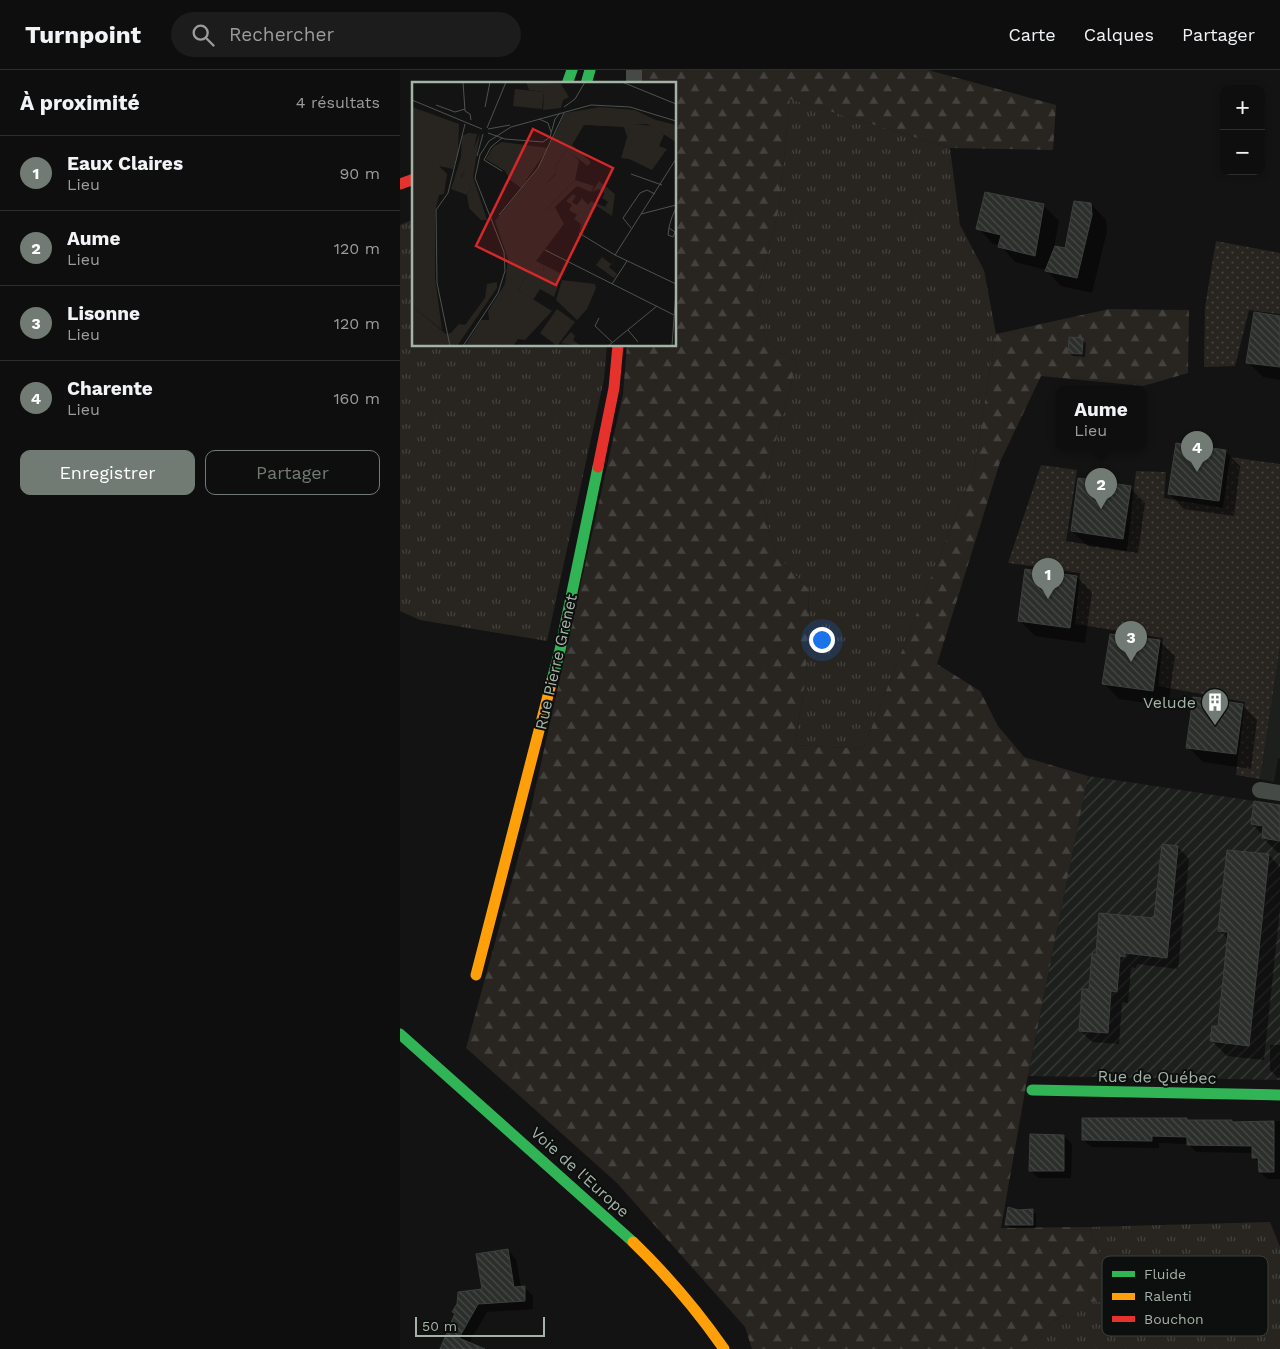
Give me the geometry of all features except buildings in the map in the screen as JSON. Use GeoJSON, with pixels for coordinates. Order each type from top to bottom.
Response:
{"type":"FeatureCollection","features":[{"type":"Feature","properties":{"kind":"street"},"geometry":{"type":"LineString","coordinates":[[400,184],[412,179]]}},
{"type":"Feature","properties":{"kind":"street","name":"Rue Pierre Grenet"},"geometry":{"type":"LineString","coordinates":[[476,975],[560,650],[614,388],[618,346]]}},
{"type":"Feature","properties":{"kind":"street"},"geometry":{"type":"LineString","coordinates":[[1260,790],[1280,793]]}},
{"type":"Feature","properties":{"kind":"street","name":"Voie de l'Europe"},"geometry":{"type":"LineString","coordinates":[[400,1034],[628,1236],[674,1282],[715,1334],[724,1349]]}},
{"type":"Feature","properties":{"kind":"street","name":"Rue de Québec"},"geometry":{"type":"LineString","coordinates":[[1032,1090],[1280,1096]]}},
{"type":"Feature","properties":{"kind":"shaded area"},"geometry":{"type":"Polygon","coordinates":[[[1280,647],[1280,758],[1278,759],[1274,782],[1260,779],[1280,647]]]}},
{"type":"Feature","properties":{"kind":"shaded area"},"geometry":{"type":"Polygon","coordinates":[[[1088,776],[1280,805],[1280,1080],[1028,1076],[1088,776]]]}},
{"type":"Feature","properties":{"kind":"green space"},"geometry":{"type":"Polygon","coordinates":[[[639,70],[928,70],[1056,105],[1053,150],[950,148],[790,99],[779,208],[756,302],[767,344],[797,362],[761,496],[775,553],[809,590],[806,676],[795,745],[863,749],[974,469],[996,334],[1109,309],[1189,310],[1188,373],[1143,386],[1041,376],[1000,462],[937,664],[980,691],[998,726],[1024,757],[1088,776],[1027,1080],[1001,1228],[1089,1227],[1102,1258],[1102,1301],[1082,1302],[1015,1349],[752,1349],[745,1327],[617,1183],[466,1048],[528,822],[623,394],[627,346],[676,346],[676,82],[640,82],[639,70]]]}},
{"type":"Feature","properties":{"kind":"green space"},"geometry":{"type":"Polygon","coordinates":[[[790,99],[950,148],[960,225],[984,270],[996,334],[974,469],[863,749],[795,745],[806,676],[809,590],[775,553],[761,496],[797,362],[767,344],[756,302],[779,208],[790,99]]]}},
{"type":"Feature","properties":{"kind":"green space"},"geometry":{"type":"Polygon","coordinates":[[[412,220],[412,346],[607,346],[604,379],[547,641],[420,620],[400,611],[400,225],[412,220]]]}},
{"type":"Feature","properties":{"kind":"green space"},"geometry":{"type":"Polygon","coordinates":[[[1216,241],[1280,253],[1280,314],[1249,310],[1235,366],[1204,367],[1205,307],[1216,241]]]}},
{"type":"Feature","properties":{"kind":"green space"},"geometry":{"type":"Polygon","coordinates":[[[1230,457],[1280,464],[1280,647],[1260,779],[1236,775],[1245,702],[1158,686],[1163,638],[1075,624],[1080,573],[1008,563],[1041,465],[1077,470],[1066,541],[1127,551],[1136,471],[1166,472],[1164,498],[1223,508],[1230,457]]]}},
{"type":"Feature","properties":{"kind":"green space"},"geometry":{"type":"Polygon","coordinates":[[[1270,1222],[1280,1247],[1280,1349],[1015,1349],[1082,1302],[1102,1301],[1102,1336],[1268,1336],[1268,1256],[1102,1256],[1102,1258],[1089,1227],[1270,1222]]]}},
{"type":"Feature","properties":{"kind":"traffic: fast"},"geometry":{"type":"LineString","coordinates":[[568,82],[572,70]]}},
{"type":"Feature","properties":{"kind":"traffic: fast"},"geometry":{"type":"LineString","coordinates":[[587,82],[590,70]]}},
{"type":"Feature","properties":{"kind":"traffic: fast"},"geometry":{"type":"LineString","coordinates":[[552,680],[598,467]]}},
{"type":"Feature","properties":{"kind":"traffic: fast"},"geometry":{"type":"LineString","coordinates":[[400,1034],[633,1242]]}},
{"type":"Feature","properties":{"kind":"traffic: fast"},"geometry":{"type":"LineString","coordinates":[[1032,1090],[1280,1095]]}},
{"type":"Feature","properties":{"kind":"traffic: slow"},"geometry":{"type":"LineString","coordinates":[[476,975],[552,680]]}},
{"type":"Feature","properties":{"kind":"traffic: slow"},"geometry":{"type":"LineString","coordinates":[[633,1242],[681,1293],[724,1349]]}},
{"type":"Feature","properties":{"kind":"traffic: jam"},"geometry":{"type":"LineString","coordinates":[[400,184],[412,180]]}},
{"type":"Feature","properties":{"kind":"traffic: jam"},"geometry":{"type":"LineString","coordinates":[[598,467],[614,388],[618,346]]}},
{"type":"Feature","properties":{"kind":"place","name":"Charente"},"geometry":{"type":"Point","coordinates":[1197,472]}},
{"type":"Feature","properties":{"kind":"place","name":"Aume"},"geometry":{"type":"Point","coordinates":[1101,509]}},
{"type":"Feature","properties":{"kind":"place","name":"Eaux Claires"},"geometry":{"type":"Point","coordinates":[1048,599]}},
{"type":"Feature","properties":{"kind":"place","name":"Lisonne"},"geometry":{"type":"Point","coordinates":[1131,662]}},
{"type":"Feature","properties":{"kind":"place","name":"Velude"},"geometry":{"type":"Point","coordinates":[1215,726]}}]}
